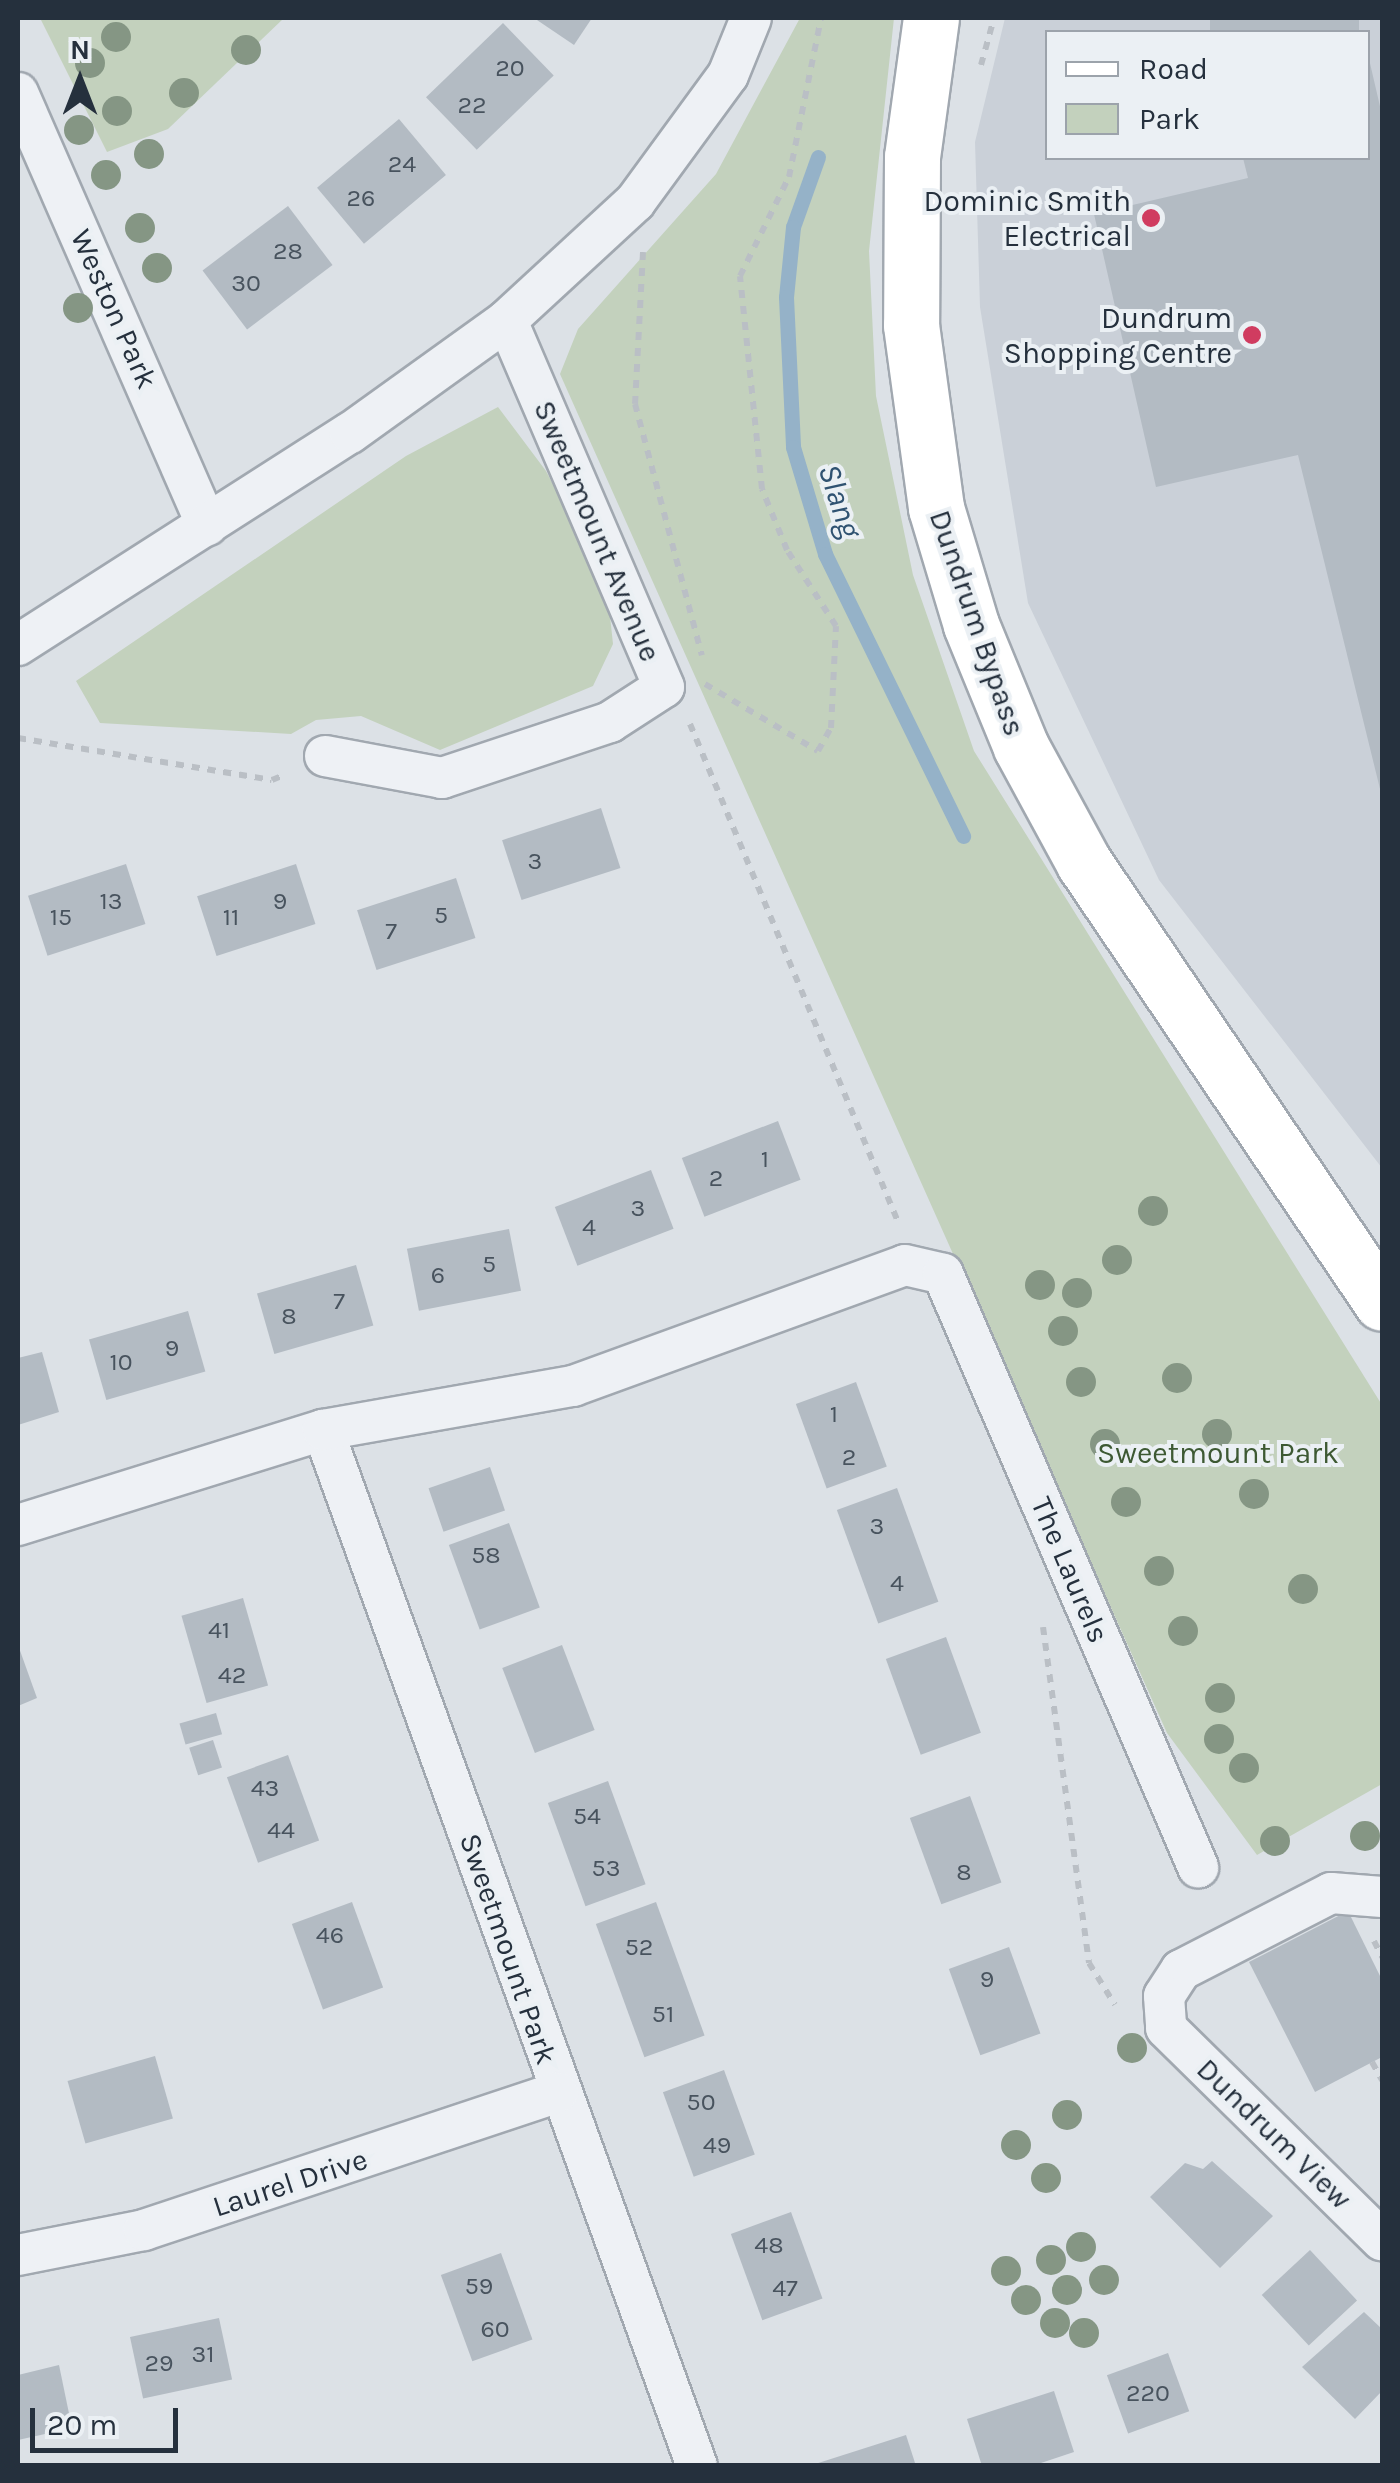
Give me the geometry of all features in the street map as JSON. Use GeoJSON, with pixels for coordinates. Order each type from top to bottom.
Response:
{"type":"FeatureCollection","features":[{"type":"Feature","properties":{"kind":"main road","name":"Dundrum Bypass"},"geometry":{"type":"LineString","coordinates":[[931,18],[912,158],[911,325],[936,508],[977,640],[1084,863],[1382,1303]]}},
{"type":"Feature","properties":{"kind":"street"},"geometry":{"type":"LineString","coordinates":[[18,645],[207,526],[507,320],[635,202],[728,75],[752,18]]}},
{"type":"Feature","properties":{"kind":"street","name":"Weston Park"},"geometry":{"type":"LineString","coordinates":[[18,93],[207,526]]}},
{"type":"Feature","properties":{"kind":"street","name":"Sweetmount Avenue"},"geometry":{"type":"LineString","coordinates":[[325,756],[442,778],[610,722],[683,692],[507,320]]}},
{"type":"Feature","properties":{"kind":"street"},"geometry":{"type":"LineString","coordinates":[[18,1525],[323,1430],[573,1386],[905,1265],[943,1274]]}},
{"type":"Feature","properties":{"kind":"street","name":"The Laurels"},"geometry":{"type":"LineString","coordinates":[[943,1274],[1198,1867]]}},
{"type":"Feature","properties":{"kind":"street","name":"Sweetmount Park"},"geometry":{"type":"LineString","coordinates":[[323,1430],[558,2092],[697,2466]]}},
{"type":"Feature","properties":{"kind":"street","name":"Dundrum View"},"geometry":{"type":"LineString","coordinates":[[1382,1897],[1331,1893],[1181,1970],[1164,1996],[1166,2028],[1382,2240]]}},
{"type":"Feature","properties":{"kind":"street","name":"Laurel Drive"},"geometry":{"type":"LineString","coordinates":[[18,2255],[144,2230],[558,2092]]}},
{"type":"Feature","properties":{"kind":"path"},"geometry":{"type":"LineString","coordinates":[[683,692],[818,751],[831,728],[836,626],[787,550],[762,489],[740,276],[789,177],[821,18]]}},
{"type":"Feature","properties":{"kind":"path"},"geometry":{"type":"LineString","coordinates":[[635,202],[644,260],[635,404],[703,640],[683,692],[896,1221],[943,1274]]}},
{"type":"Feature","properties":{"kind":"path"},"geometry":{"type":"LineString","coordinates":[[18,738],[272,780],[325,756]]}},
{"type":"Feature","properties":{"kind":"path"},"geometry":{"type":"LineString","coordinates":[[1041,1621],[1089,1964],[1114,2006]]}},
{"type":"Feature","properties":{"kind":"path"},"geometry":{"type":"LineString","coordinates":[[1372,2062],[1382,2080]]}},
{"type":"Feature","properties":{"kind":"shaded area","name":"Dundrum Shopping Centre"},"geometry":{"type":"Polygon","coordinates":[[[1005,18],[1382,18],[1382,1168],[1159,880],[1028,603],[980,307],[975,142],[1005,18]]]}},
{"type":"Feature","properties":{"kind":"green space"},"geometry":{"type":"Polygon","coordinates":[[[40,18],[284,18],[168,129],[107,152],[40,18]]]}},
{"type":"Feature","properties":{"kind":"green space","name":"Sweetmount Park"},"geometry":{"type":"Polygon","coordinates":[[[800,18],[894,18],[869,251],[876,396],[913,575],[974,751],[1382,1405],[1382,1784],[1257,1855],[1167,1733],[560,374],[578,329],[716,174],[800,18]]]}},
{"type":"Feature","properties":{"kind":"green space"},"geometry":{"type":"Polygon","coordinates":[[[498,407],[546,471],[607,588],[613,644],[593,686],[440,750],[361,716],[316,720],[291,734],[100,723],[76,681],[406,456],[498,407]]]}},
{"type":"Feature","properties":{"kind":"building"},"geometry":{"type":"Polygon","coordinates":[[[534,18],[592,18],[574,45],[534,18]]]}},
{"type":"Feature","properties":{"kind":"building"},"geometry":{"type":"Polygon","coordinates":[[[1210,18],[1359,18],[1359,30],[1210,30],[1210,18]]]}},
{"type":"Feature","properties":{"kind":"building"},"geometry":{"type":"Polygon","coordinates":[[[503,23],[554,76],[477,150],[426,97],[503,23]]]}},
{"type":"Feature","properties":{"kind":"building","name":"Dundrum Shopping Centre"},"geometry":{"type":"Polygon","coordinates":[[[1370,63],[1382,115],[1381,793],[1298,455],[1156,487],[1094,214],[1248,178],[1244,160],[1370,160],[1370,63]]]}},
{"type":"Feature","properties":{"kind":"building"},"geometry":{"type":"Polygon","coordinates":[[[399,119],[446,175],[364,244],[317,188],[399,119]]]}},
{"type":"Feature","properties":{"kind":"building"},"geometry":{"type":"Polygon","coordinates":[[[288,206],[333,265],[247,329],[203,270],[288,206]]]}},
{"type":"Feature","properties":{"kind":"building"},"geometry":{"type":"Polygon","coordinates":[[[601,808],[620,868],[522,900],[502,840],[601,808]]]}},
{"type":"Feature","properties":{"kind":"building"},"geometry":{"type":"Polygon","coordinates":[[[126,864],[145,924],[48,956],[28,896],[126,864]]]}},
{"type":"Feature","properties":{"kind":"building"},"geometry":{"type":"Polygon","coordinates":[[[296,864],[315,924],[217,956],[197,896],[296,864]]]}},
{"type":"Feature","properties":{"kind":"building"},"geometry":{"type":"Polygon","coordinates":[[[456,878],[475,938],[377,970],[357,910],[456,878]]]}},
{"type":"Feature","properties":{"kind":"building"},"geometry":{"type":"Polygon","coordinates":[[[778,1121],[801,1180],[704,1217],[682,1158],[778,1121]]]}},
{"type":"Feature","properties":{"kind":"building"},"geometry":{"type":"Polygon","coordinates":[[[651,1170],[674,1229],[577,1266],[555,1207],[651,1170]]]}},
{"type":"Feature","properties":{"kind":"building"},"geometry":{"type":"Polygon","coordinates":[[[509,1229],[521,1291],[419,1311],[407,1249],[509,1229]]]}},
{"type":"Feature","properties":{"kind":"building"},"geometry":{"type":"Polygon","coordinates":[[[356,1265],[373,1326],[274,1354],[257,1293],[356,1265]]]}},
{"type":"Feature","properties":{"kind":"building"},"geometry":{"type":"Polygon","coordinates":[[[188,1311],[205,1372],[106,1400],[89,1339],[188,1311]]]}},
{"type":"Feature","properties":{"kind":"building"},"geometry":{"type":"Polygon","coordinates":[[[42,1352],[59,1412],[18,1425],[18,1358],[42,1352]]]}},
{"type":"Feature","properties":{"kind":"building"},"geometry":{"type":"Polygon","coordinates":[[[856,1382],[887,1467],[827,1488],[796,1404],[856,1382]]]}},
{"type":"Feature","properties":{"kind":"building"},"geometry":{"type":"Polygon","coordinates":[[[490,1467],[505,1510],[444,1532],[429,1488],[490,1467]]]}},
{"type":"Feature","properties":{"kind":"building"},"geometry":{"type":"Polygon","coordinates":[[[897,1488],[938,1602],[878,1624],[837,1510],[897,1488]]]}},
{"type":"Feature","properties":{"kind":"building"},"geometry":{"type":"Polygon","coordinates":[[[509,1523],[540,1608],[480,1629],[449,1545],[509,1523]]]}},
{"type":"Feature","properties":{"kind":"building"},"geometry":{"type":"Polygon","coordinates":[[[243,1598],[268,1685],[207,1703],[181,1616],[243,1598]]]}},
{"type":"Feature","properties":{"kind":"building"},"geometry":{"type":"Polygon","coordinates":[[[946,1637],[981,1733],[921,1755],[886,1659],[946,1637]]]}},
{"type":"Feature","properties":{"kind":"building"},"geometry":{"type":"Polygon","coordinates":[[[18,1645],[37,1698],[18,1706],[18,1645]]]}},
{"type":"Feature","properties":{"kind":"building"},"geometry":{"type":"Polygon","coordinates":[[[562,1645],[595,1730],[535,1753],[502,1668],[562,1645]]]}},
{"type":"Feature","properties":{"kind":"building"},"geometry":{"type":"Polygon","coordinates":[[[216,1713],[222,1734],[186,1745],[179,1723],[216,1713]]]}},
{"type":"Feature","properties":{"kind":"building"},"geometry":{"type":"Polygon","coordinates":[[[213,1740],[222,1768],[198,1775],[189,1748],[213,1740]]]}},
{"type":"Feature","properties":{"kind":"building"},"geometry":{"type":"Polygon","coordinates":[[[288,1755],[319,1841],[258,1863],[227,1777],[288,1755]]]}},
{"type":"Feature","properties":{"kind":"building"},"geometry":{"type":"Polygon","coordinates":[[[608,1781],[646,1884],[585,1906],[548,1803],[608,1781]]]}},
{"type":"Feature","properties":{"kind":"building"},"geometry":{"type":"Polygon","coordinates":[[[970,1796],[1001,1882],[941,1904],[910,1818],[970,1796]]]}},
{"type":"Feature","properties":{"kind":"building"},"geometry":{"type":"Polygon","coordinates":[[[352,1902],[383,1988],[323,2009],[292,1924],[352,1902]]]}},
{"type":"Feature","properties":{"kind":"building"},"geometry":{"type":"Polygon","coordinates":[[[656,1902],[705,2035],[644,2057],[596,1924],[656,1902]]]}},
{"type":"Feature","properties":{"kind":"building"},"geometry":{"type":"Polygon","coordinates":[[[1348,1911],[1382,1980],[1382,2057],[1315,2092],[1249,1962],[1348,1911]]]}},
{"type":"Feature","properties":{"kind":"building"},"geometry":{"type":"Polygon","coordinates":[[[1009,1947],[1040,2033],[980,2055],[949,1969],[1009,1947]]]}},
{"type":"Feature","properties":{"kind":"building"},"geometry":{"type":"Polygon","coordinates":[[[155,2056],[173,2118],[85,2144],[68,2081],[155,2056]]]}},
{"type":"Feature","properties":{"kind":"building"},"geometry":{"type":"Polygon","coordinates":[[[724,2070],[755,2155],[694,2177],[663,2092],[724,2070]]]}},
{"type":"Feature","properties":{"kind":"building"},"geometry":{"type":"Polygon","coordinates":[[[1212,2161],[1273,2216],[1220,2268],[1150,2197],[1185,2163],[1203,2169],[1212,2161]]]}},
{"type":"Feature","properties":{"kind":"building"},"geometry":{"type":"Polygon","coordinates":[[[791,2212],[822,2298],[762,2320],[731,2234],[791,2212]]]}},
{"type":"Feature","properties":{"kind":"building"},"geometry":{"type":"Polygon","coordinates":[[[1310,2250],[1357,2300],[1309,2345],[1262,2295],[1310,2250]]]}},
{"type":"Feature","properties":{"kind":"building"},"geometry":{"type":"Polygon","coordinates":[[[501,2253],[532,2339],[472,2361],[441,2275],[501,2253]]]}},
{"type":"Feature","properties":{"kind":"building"},"geometry":{"type":"Polygon","coordinates":[[[1364,2312],[1382,2329],[1382,2391],[1355,2419],[1302,2367],[1364,2312]]]}},
{"type":"Feature","properties":{"kind":"building"},"geometry":{"type":"Polygon","coordinates":[[[219,2318],[232,2380],[143,2399],[130,2337],[219,2318]]]}},
{"type":"Feature","properties":{"kind":"building"},"geometry":{"type":"Polygon","coordinates":[[[1168,2353],[1189,2411],[1128,2433],[1107,2375],[1168,2353]]]}},
{"type":"Feature","properties":{"kind":"building"},"geometry":{"type":"Polygon","coordinates":[[[59,2365],[72,2428],[18,2440],[18,2375],[59,2365]]]}},
{"type":"Feature","properties":{"kind":"building"},"geometry":{"type":"Polygon","coordinates":[[[1054,2391],[1074,2452],[1032,2466],[982,2466],[967,2419],[1054,2391]]]}},
{"type":"Feature","properties":{"kind":"building"},"geometry":{"type":"Polygon","coordinates":[[[906,2435],[916,2466],[812,2465],[906,2435]]]}},
{"type":"Feature","properties":{"kind":"waterway","name":"Slang"},"geometry":{"type":"LineString","coordinates":[[818,157],[793,227],[786,297],[793,447],[825,554],[963,836]]}},
{"type":"Feature","properties":{"kind":"place","name":"Dominic Smith Electrical"},"geometry":{"type":"Point","coordinates":[1151,218]}},
{"type":"Feature","properties":{"kind":"place","name":"Dundrum Shopping Centre"},"geometry":{"type":"Point","coordinates":[1252,335]}}]}
